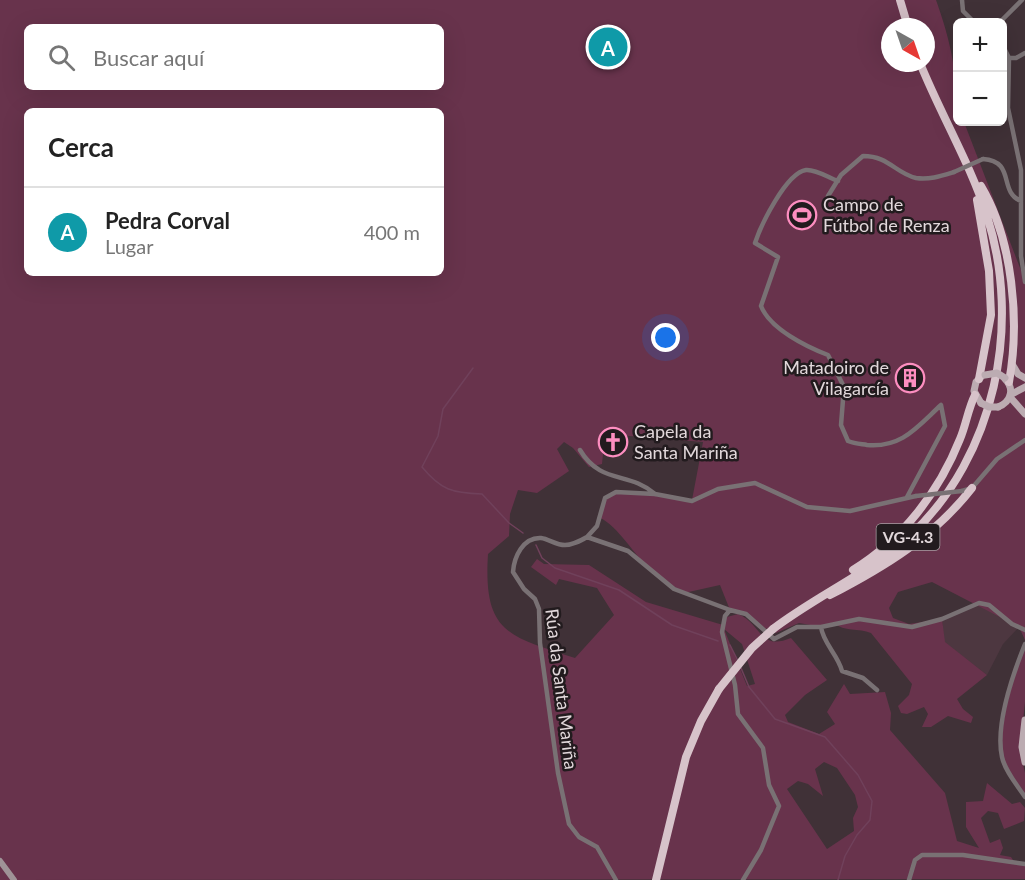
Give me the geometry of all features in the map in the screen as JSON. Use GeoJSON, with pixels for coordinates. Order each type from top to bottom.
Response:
{"type":"FeatureCollection","features":[{"type":"Feature","properties":{"kind":"highway"},"geometry":{"type":"LineString","coordinates":[[900,0],[905,18]]}},
{"type":"Feature","properties":{"kind":"highway","name":"VG-4.3"},"geometry":{"type":"LineString","coordinates":[[654,880],[663,858],[686,757],[719,689],[752,648],[773,629],[796,611],[891,552],[911,535],[950,490],[982,426],[994,382],[1002,312],[997,249],[970,169],[924,72]]}},
{"type":"Feature","properties":{"kind":"highway"},"geometry":{"type":"LineString","coordinates":[[970,169],[988,201],[1010,273],[1014,311],[1012,364],[1008,382]]}},
{"type":"Feature","properties":{"kind":"highway"},"geometry":{"type":"LineString","coordinates":[[970,169],[989,271],[991,315],[982,377]]}},
{"type":"Feature","properties":{"kind":"highway"},"geometry":{"type":"LineString","coordinates":[[796,611],[813,596],[880,551],[917,514],[948,465],[975,395]]}},
{"type":"Feature","properties":{"kind":"highway"},"geometry":{"type":"LineString","coordinates":[[796,611],[894,560],[933,530],[972,488]]}},
{"type":"Feature","properties":{"kind":"main road"},"geometry":{"type":"LineString","coordinates":[[1012,364],[1018,374],[1025,378]]}},
{"type":"Feature","properties":{"kind":"main road"},"geometry":{"type":"LineString","coordinates":[[1022,411],[1000,406],[989,407],[981,403],[975,395],[982,377],[997,373],[1008,382],[1025,386]]}},
{"type":"Feature","properties":{"kind":"main road"},"geometry":{"type":"LineString","coordinates":[[1008,382],[1010,396],[1022,411]]}},
{"type":"Feature","properties":{"kind":"main road"},"geometry":{"type":"LineString","coordinates":[[1000,406],[1025,386]]}},
{"type":"Feature","properties":{"kind":"main road"},"geometry":{"type":"LineString","coordinates":[[1025,720],[1022,747],[1025,762]]}},
{"type":"Feature","properties":{"kind":"street"},"geometry":{"type":"LineString","coordinates":[[962,0],[963,11],[970,18]]}},
{"type":"Feature","properties":{"kind":"street"},"geometry":{"type":"LineString","coordinates":[[1004,18],[1022,0]]}},
{"type":"Feature","properties":{"kind":"street"},"geometry":{"type":"LineString","coordinates":[[1009,58],[1016,58],[1025,53]]}},
{"type":"Feature","properties":{"kind":"street"},"geometry":{"type":"LineString","coordinates":[[1007,54],[1009,58],[1008,108],[1021,170],[1021,256],[1025,282]]}},
{"type":"Feature","properties":{"kind":"street"},"geometry":{"type":"LineString","coordinates":[[828,196],[837,181],[855,161],[863,156],[883,158],[914,177],[934,178],[983,159],[998,163],[1004,169],[1011,192],[1021,201]]}},
{"type":"Feature","properties":{"kind":"street"},"geometry":{"type":"LineString","coordinates":[[837,181],[812,171],[801,172],[789,183],[763,222],[755,243],[778,257],[762,300],[763,311],[803,346],[828,355],[844,387],[841,424],[848,441],[876,446],[904,439],[940,405],[945,426],[907,497]]}},
{"type":"Feature","properties":{"kind":"street"},"geometry":{"type":"LineString","coordinates":[[1025,440],[997,459],[972,488],[907,497],[850,511],[807,507],[755,483],[718,489],[692,501],[655,494],[609,494],[597,526],[587,537],[628,551],[674,589],[746,614],[771,638],[778,638],[797,627],[821,627],[842,621],[872,618],[894,626],[912,627],[936,621],[979,603],[988,605],[1012,624],[1025,630]]}},
{"type":"Feature","properties":{"kind":"street"},"geometry":{"type":"LineString","coordinates":[[580,450],[591,466],[645,485],[655,494]]}},
{"type":"Feature","properties":{"kind":"street","name":"Rúa da Santa Mariña"},"geometry":{"type":"LineString","coordinates":[[587,537],[567,545],[541,538],[523,544],[513,572],[524,589],[535,599],[539,609],[540,643],[558,772],[569,824],[579,837],[597,847],[616,880]]}},
{"type":"Feature","properties":{"kind":"street"},"geometry":{"type":"LineString","coordinates":[[730,610],[725,616],[722,632],[735,685],[738,714],[763,748],[769,785],[779,806],[761,850],[743,880]]}},
{"type":"Feature","properties":{"kind":"street"},"geometry":{"type":"LineString","coordinates":[[821,627],[822,633],[838,657],[842,671],[863,678],[878,690]]}},
{"type":"Feature","properties":{"kind":"street"},"geometry":{"type":"LineString","coordinates":[[1025,644],[1005,709],[1002,735],[1002,757],[1025,797]]}},
{"type":"Feature","properties":{"kind":"street"},"geometry":{"type":"LineString","coordinates":[[909,880],[915,860],[922,855],[963,855],[1025,864]]}},
{"type":"Feature","properties":{"kind":"street"},"geometry":{"type":"LineString","coordinates":[[0,861],[14,880]]}},
{"type":"Feature","properties":{"kind":"street"},"geometry":{"type":"LineString","coordinates":[[607,862],[609,880]]}},
{"type":"Feature","properties":{"kind":"shaded area"},"geometry":{"type":"Polygon","coordinates":[[[0,0],[936,0],[953,60],[953,126],[966,126],[1025,281],[1025,640],[1019,627],[932,582],[898,592],[889,608],[893,618],[909,624],[942,619],[945,642],[987,675],[957,699],[963,709],[973,717],[971,723],[948,716],[931,727],[922,727],[928,714],[924,707],[907,714],[901,713],[898,706],[909,695],[912,684],[871,633],[842,628],[834,623],[816,626],[799,623],[776,633],[769,628],[762,630],[746,614],[730,610],[720,585],[684,593],[659,578],[613,527],[600,518],[605,498],[610,494],[655,494],[692,500],[703,442],[605,434],[602,464],[589,467],[573,448],[564,442],[557,449],[569,471],[537,493],[518,490],[510,514],[509,536],[488,554],[490,601],[496,616],[505,628],[517,637],[575,658],[614,615],[597,588],[559,579],[556,585],[531,567],[537,559],[544,564],[589,565],[646,602],[723,625],[727,617],[738,614],[746,618],[766,639],[781,641],[791,638],[827,680],[805,695],[785,715],[788,722],[819,734],[835,724],[827,712],[844,684],[850,694],[885,692],[891,713],[890,730],[945,793],[957,841],[979,848],[966,827],[966,802],[983,801],[987,783],[1012,804],[1020,802],[1025,808],[1024,821],[1004,829],[998,813],[988,811],[981,818],[990,843],[1000,839],[1003,848],[1000,855],[1011,857],[1015,863],[1025,864],[1025,879],[0,880],[0,0]],[[724,629],[747,686],[755,684],[742,644],[724,629]],[[824,762],[815,769],[823,796],[808,784],[798,781],[787,789],[827,849],[854,831],[853,818],[858,807],[855,795],[837,768],[824,762]]]}},
{"type":"Feature","properties":{"kind":"shaded area"},"geometry":{"type":"Polygon","coordinates":[[[979,603],[1019,627],[1003,644],[987,675],[944,642],[942,619],[979,603]]]}},
{"type":"Feature","properties":{"kind":"shaded area"},"geometry":{"type":"Polygon","coordinates":[[[1025,646],[1025,702],[1020,750],[1025,773],[1025,797],[1004,760],[1002,735],[1007,703],[1025,646]]]}},
{"type":"Feature","properties":{"kind":"waterway"},"geometry":{"type":"LineString","coordinates":[[473,368],[443,409],[438,436],[422,467],[435,481],[448,489],[482,494],[509,523],[523,533]]}},
{"type":"Feature","properties":{"kind":"waterway"},"geometry":{"type":"LineString","coordinates":[[536,545],[542,558],[555,568],[619,590],[672,625],[718,641]]}},
{"type":"Feature","properties":{"kind":"waterway"},"geometry":{"type":"LineString","coordinates":[[730,645],[738,661]]}},
{"type":"Feature","properties":{"kind":"waterway"},"geometry":{"type":"LineString","coordinates":[[741,668],[749,687],[775,719],[825,737],[858,775],[872,801],[870,820],[857,835],[845,856],[838,880]]}},
{"type":"Feature","properties":{"kind":"place","name":"Pedra Corval"},"geometry":{"type":"Point","coordinates":[608,47]}},
{"type":"Feature","properties":{"kind":"place","name":"Campo de Fútbol de Renza"},"geometry":{"type":"Point","coordinates":[802,215]}},
{"type":"Feature","properties":{"kind":"place","name":"Matadoiro de Vilagarcía"},"geometry":{"type":"Point","coordinates":[910,378]}},
{"type":"Feature","properties":{"kind":"place","name":"Capela da Santa Mariña"},"geometry":{"type":"Point","coordinates":[613,442]}}]}
